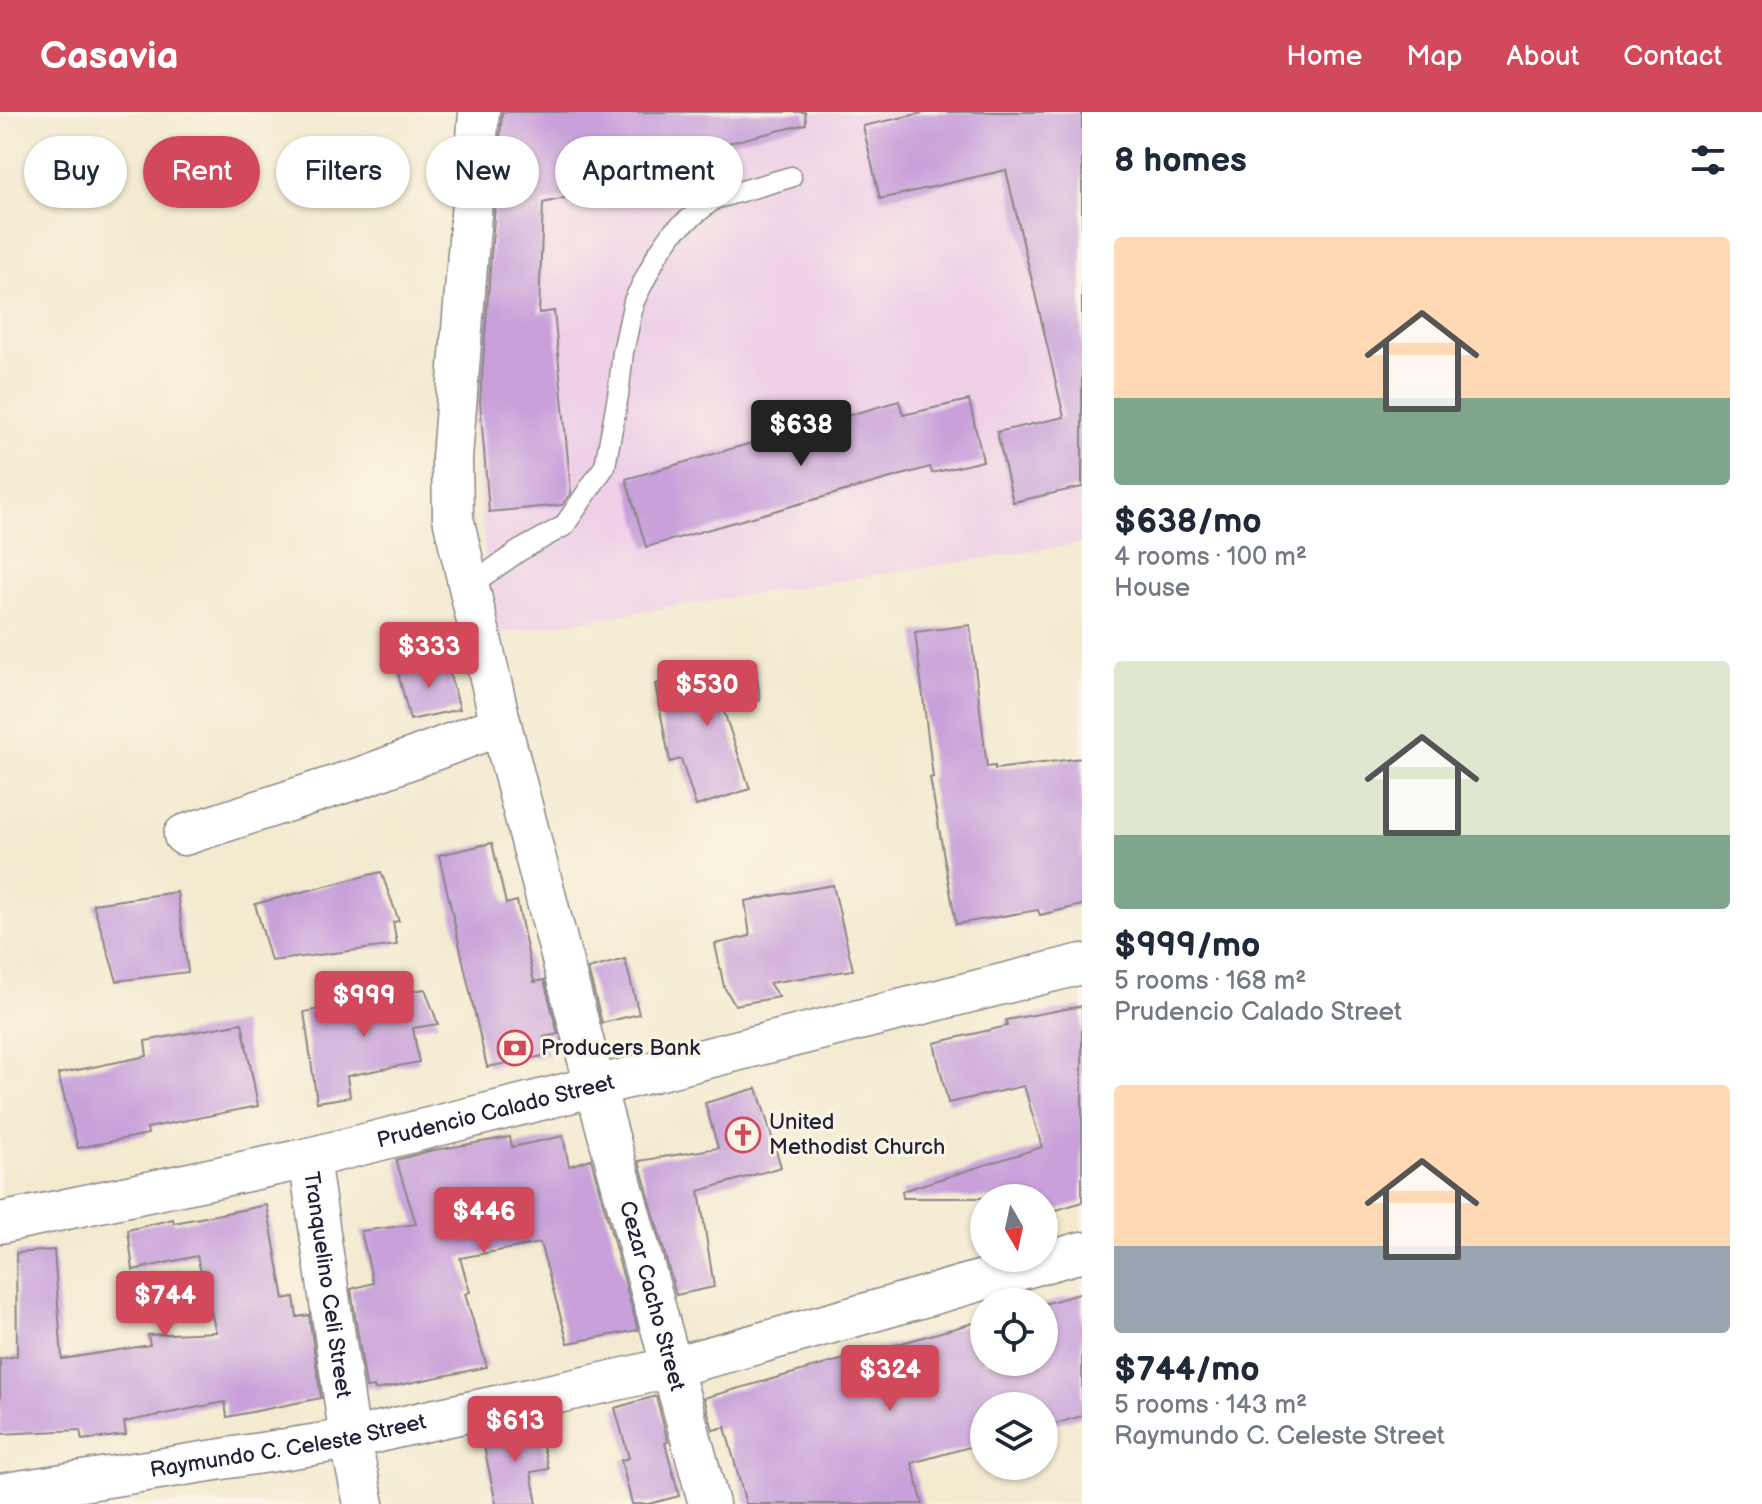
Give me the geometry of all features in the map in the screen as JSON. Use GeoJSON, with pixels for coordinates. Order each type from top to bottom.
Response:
{"type":"FeatureCollection","features":[{"type":"Feature","properties":{"kind":"street","name":"Cezar Cacho Street"},"geometry":{"type":"LineString","coordinates":[[479,112],[452,458],[453,518],[501,725],[709,1504]]}},
{"type":"Feature","properties":{"kind":"street"},"geometry":{"type":"LineString","coordinates":[[184,835],[362,777],[501,725]]}},
{"type":"Feature","properties":{"kind":"street","name":"Prudencio Calado Street"},"geometry":{"type":"LineString","coordinates":[[0,1223],[309,1158],[1082,964]]}},
{"type":"Feature","properties":{"kind":"street","name":"Tranquelino Celi Street"},"geometry":{"type":"LineString","coordinates":[[309,1158],[350,1439],[364,1504]]}},
{"type":"Feature","properties":{"kind":"street","name":"Raymundo C. Celeste Street"},"geometry":{"type":"LineString","coordinates":[[0,1494],[350,1439],[670,1367],[1082,1252]]}},
{"type":"Feature","properties":{"kind":"lane"},"geometry":{"type":"LineString","coordinates":[[469,586],[519,551],[564,526],[605,466],[634,301],[657,255],[673,232],[714,199],[791,177]]}},
{"type":"Feature","properties":{"kind":"shaded area"},"geometry":{"type":"Polygon","coordinates":[[[491,112],[1082,112],[1082,543],[492,635],[465,318],[479,208],[539,208],[539,136],[488,136],[491,112]]]}},
{"type":"Feature","properties":{"kind":"building"},"geometry":{"type":"Polygon","coordinates":[[[502,112],[805,112],[806,124],[743,139],[743,136],[555,136],[555,200],[543,203],[539,313],[554,311],[571,493],[562,505],[489,512],[480,401],[495,208],[539,208],[539,136],[500,136],[502,112]]]}},
{"type":"Feature","properties":{"kind":"building"},"geometry":{"type":"Polygon","coordinates":[[[927,112],[1082,112],[1082,487],[1013,502],[997,432],[1064,417],[1006,170],[880,199],[863,126],[927,112]]]}},
{"type":"Feature","properties":{"kind":"building"},"geometry":{"type":"Polygon","coordinates":[[[969,400],[983,461],[932,473],[930,467],[646,547],[626,479],[899,401],[903,415],[969,400]]]}},
{"type":"Feature","properties":{"kind":"building"},"geometry":{"type":"Polygon","coordinates":[[[970,625],[987,767],[995,766],[995,769],[1082,758],[1082,905],[1040,915],[1038,910],[956,924],[930,778],[933,777],[915,632],[970,625]]]}},
{"type":"Feature","properties":{"kind":"building"},"geometry":{"type":"Polygon","coordinates":[[[445,659],[460,709],[410,720],[398,673],[445,659]]]}},
{"type":"Feature","properties":{"kind":"building"},"geometry":{"type":"Polygon","coordinates":[[[755,661],[760,701],[722,706],[750,789],[696,806],[681,759],[670,762],[655,684],[720,672],[719,666],[755,661]]]}},
{"type":"Feature","properties":{"kind":"building"},"geometry":{"type":"Polygon","coordinates":[[[492,843],[506,904],[517,901],[534,982],[544,980],[558,1034],[544,1037],[548,1055],[487,1067],[439,855],[492,843]]]}},
{"type":"Feature","properties":{"kind":"building"},"geometry":{"type":"Polygon","coordinates":[[[381,872],[399,921],[393,922],[397,945],[271,961],[255,904],[381,872]]]}},
{"type":"Feature","properties":{"kind":"building"},"geometry":{"type":"Polygon","coordinates":[[[833,885],[853,970],[769,983],[779,997],[735,1005],[724,987],[715,944],[750,936],[745,901],[833,885]]]}},
{"type":"Feature","properties":{"kind":"building"},"geometry":{"type":"Polygon","coordinates":[[[177,892],[188,972],[117,981],[93,904],[177,892]]]}},
{"type":"Feature","properties":{"kind":"building"},"geometry":{"type":"Polygon","coordinates":[[[625,959],[639,1014],[602,1023],[588,969],[625,959]]]}},
{"type":"Feature","properties":{"kind":"building"},"geometry":{"type":"Polygon","coordinates":[[[425,989],[438,1024],[413,1028],[419,1062],[347,1076],[350,1097],[317,1102],[304,1012],[425,989]]]}},
{"type":"Feature","properties":{"kind":"building"},"geometry":{"type":"Polygon","coordinates":[[[1082,1006],[1082,1202],[1058,1210],[1058,1184],[970,1184],[970,1198],[903,1198],[902,1191],[1042,1147],[1024,1086],[948,1103],[934,1043],[1007,1026],[1006,1020],[1082,1006]]]}},
{"type":"Feature","properties":{"kind":"building"},"geometry":{"type":"Polygon","coordinates":[[[242,1023],[258,1106],[147,1128],[148,1134],[78,1148],[58,1074],[147,1056],[145,1041],[242,1023]]]}},
{"type":"Feature","properties":{"kind":"building"},"geometry":{"type":"Polygon","coordinates":[[[757,1088],[781,1167],[699,1191],[714,1287],[676,1295],[639,1161],[718,1148],[705,1103],[757,1088]]]}},
{"type":"Feature","properties":{"kind":"building"},"geometry":{"type":"Polygon","coordinates":[[[563,1136],[569,1166],[591,1159],[638,1330],[568,1343],[540,1243],[460,1258],[470,1292],[465,1294],[487,1367],[375,1390],[374,1387],[366,1388],[351,1289],[373,1283],[361,1231],[416,1224],[396,1160],[510,1137],[512,1147],[563,1136]]]}},
{"type":"Feature","properties":{"kind":"building"},"geometry":{"type":"Polygon","coordinates":[[[267,1205],[284,1299],[294,1297],[297,1317],[309,1315],[321,1398],[227,1417],[225,1402],[124,1422],[126,1435],[82,1440],[80,1430],[0,1434],[0,1359],[17,1356],[16,1253],[54,1250],[62,1359],[150,1345],[148,1335],[216,1332],[197,1256],[133,1270],[128,1230],[173,1219],[174,1223],[267,1205]]]}},
{"type":"Feature","properties":{"kind":"building"},"geometry":{"type":"Polygon","coordinates":[[[1082,1293],[1082,1416],[1058,1423],[1058,1392],[970,1392],[970,1447],[912,1463],[923,1504],[746,1504],[725,1427],[713,1430],[704,1398],[970,1324],[970,1376],[1058,1376],[1058,1300],[1082,1293]]]}},
{"type":"Feature","properties":{"kind":"building"},"geometry":{"type":"Polygon","coordinates":[[[656,1396],[679,1496],[649,1504],[632,1504],[621,1460],[629,1458],[615,1408],[656,1396]]]}},
{"type":"Feature","properties":{"kind":"building"},"geometry":{"type":"Polygon","coordinates":[[[537,1424],[549,1469],[531,1472],[537,1504],[496,1504],[482,1437],[537,1424]]]}},
{"type":"Feature","properties":{"kind":"place","name":"Producers Bank"},"geometry":{"type":"Point","coordinates":[515,1048]}},
{"type":"Feature","properties":{"kind":"place","name":"United Methodist Church"},"geometry":{"type":"Point","coordinates":[743,1135]}}]}
